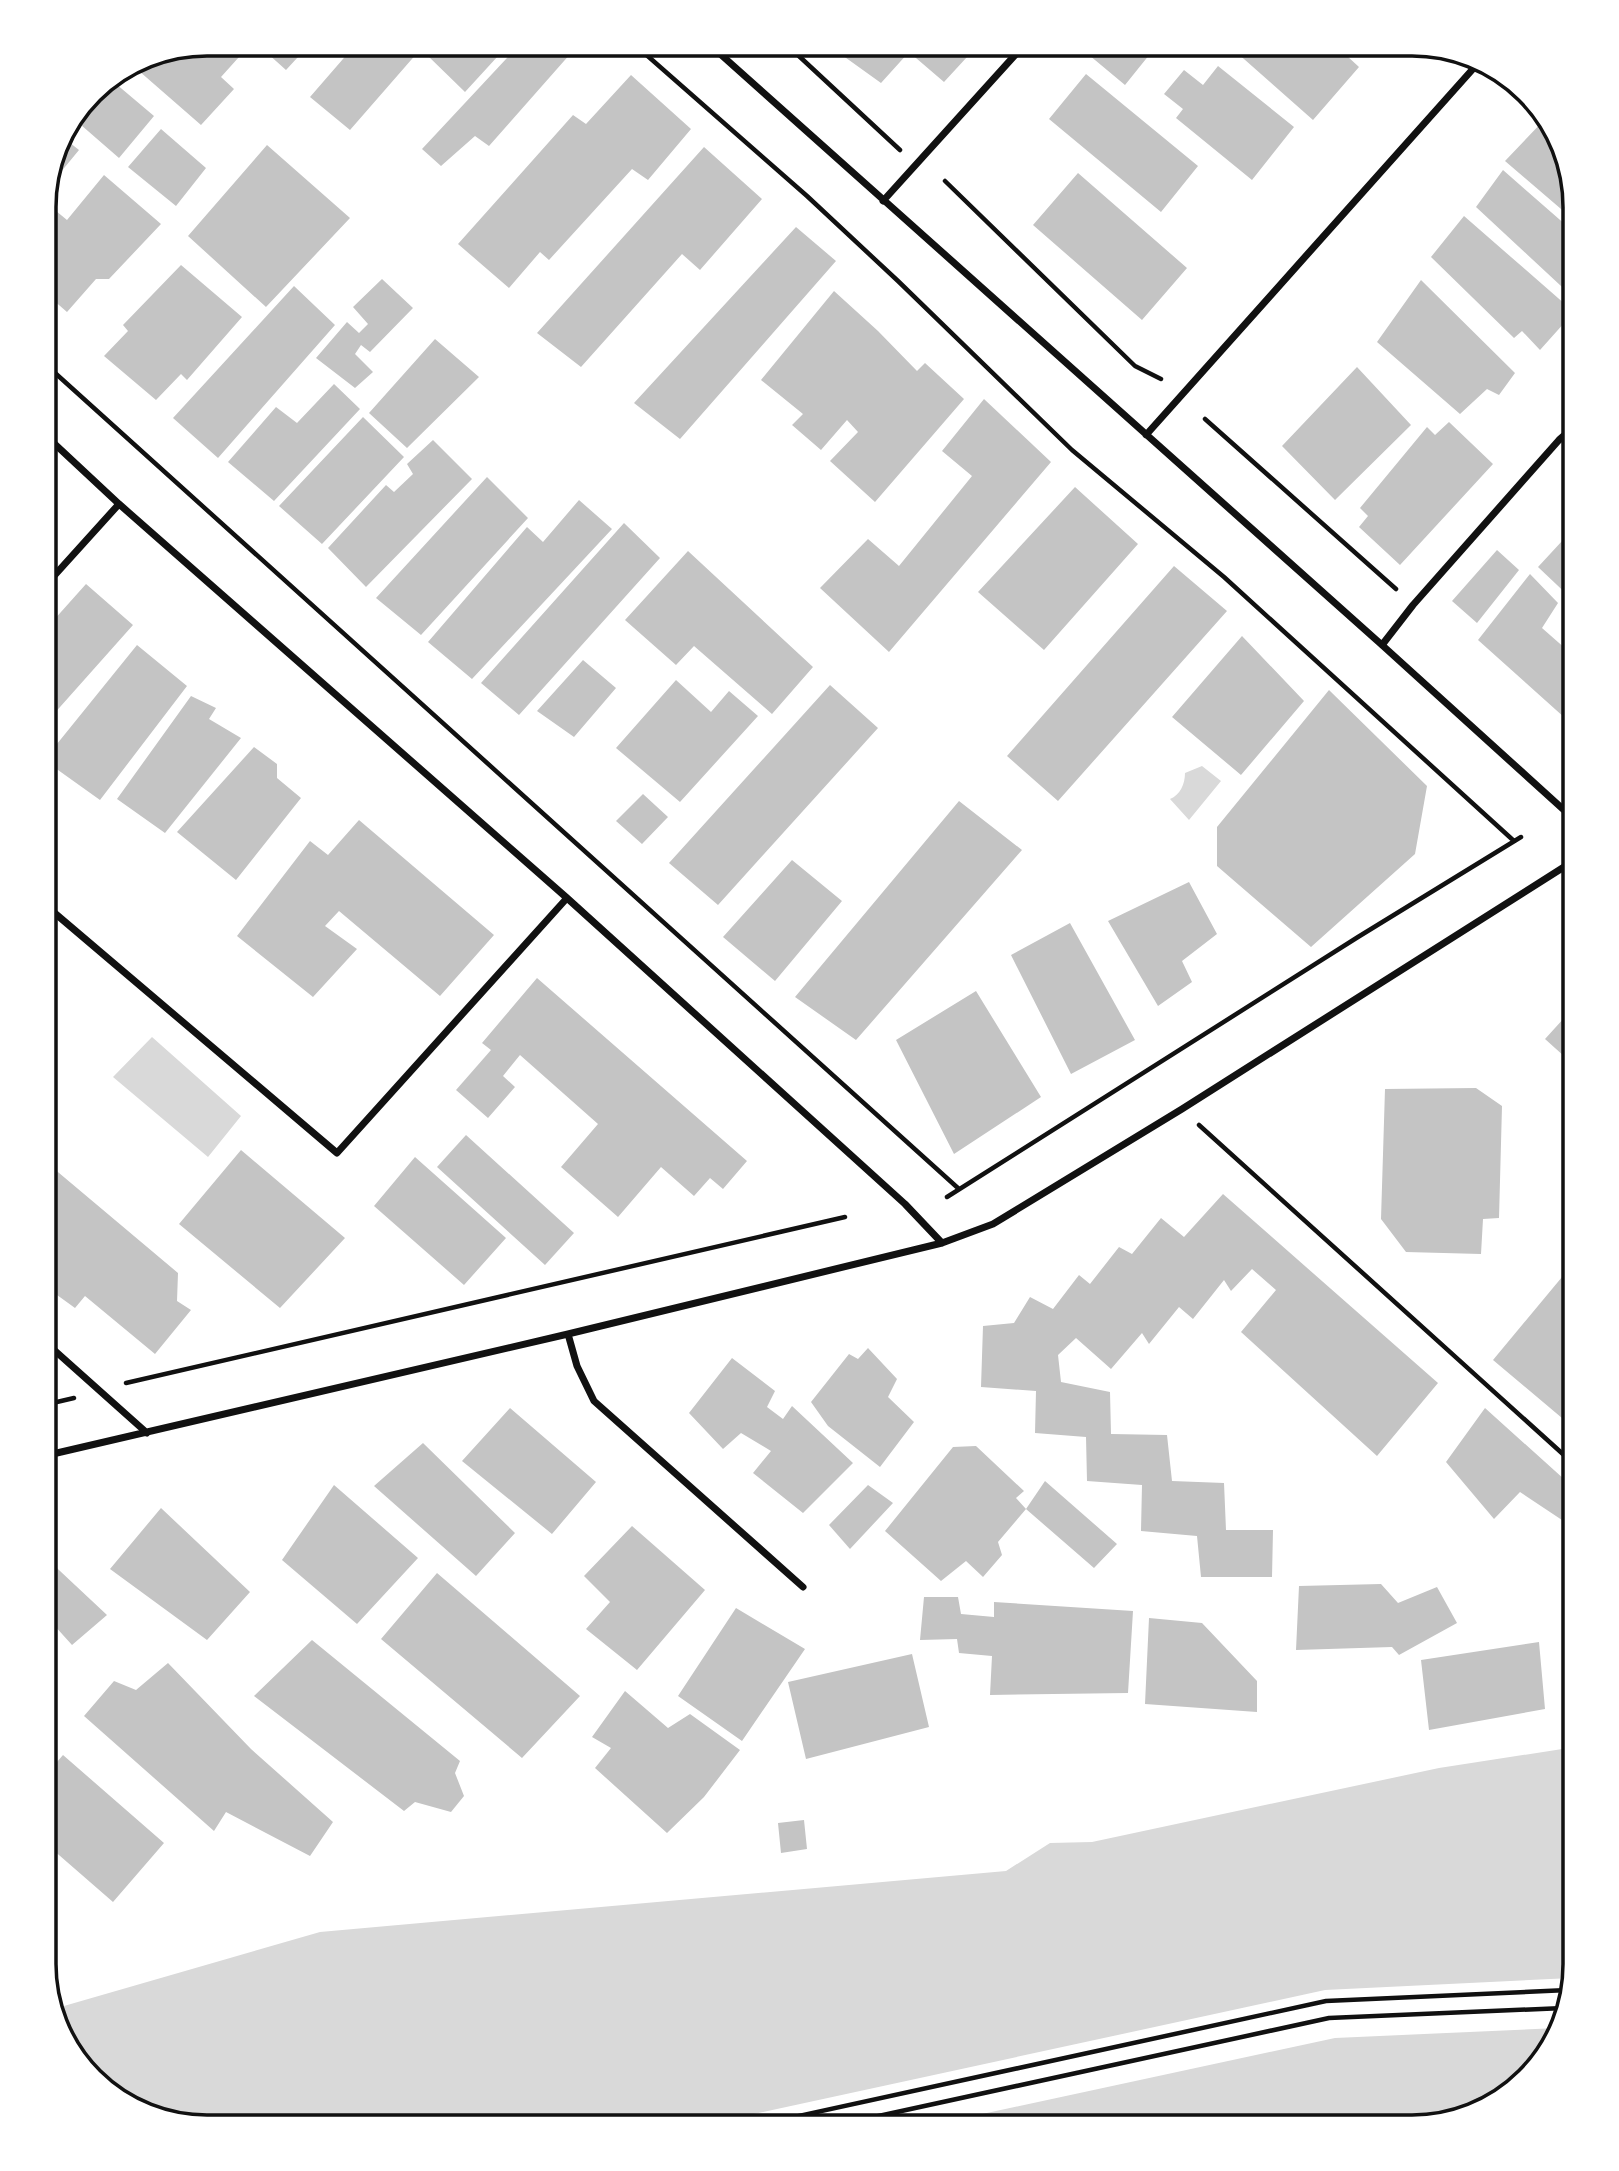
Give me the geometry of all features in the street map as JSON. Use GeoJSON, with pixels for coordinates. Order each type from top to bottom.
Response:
{"type":"FeatureCollection","features":[{"type":"Feature","properties":{"kind":"street"},"geometry":{"type":"LineString","coordinates":[[722,56],[1563,809]]}},
{"type":"Feature","properties":{"kind":"street"},"geometry":{"type":"LineString","coordinates":[[883,201],[1014,56]]}},
{"type":"Feature","properties":{"kind":"street"},"geometry":{"type":"LineString","coordinates":[[1146,435],[1473,69]]}},
{"type":"Feature","properties":{"kind":"street"},"geometry":{"type":"LineString","coordinates":[[1382,645],[1413,605],[1563,436]]}},
{"type":"Feature","properties":{"kind":"street"},"geometry":{"type":"LineString","coordinates":[[56,445],[119,504],[567,898],[905,1205],[942,1243]]}},
{"type":"Feature","properties":{"kind":"street"},"geometry":{"type":"LineString","coordinates":[[56,574],[119,504]]}},
{"type":"Feature","properties":{"kind":"street"},"geometry":{"type":"LineString","coordinates":[[56,1453],[568,1334],[942,1243],[993,1224],[1182,1109],[1563,868]]}},
{"type":"Feature","properties":{"kind":"street"},"geometry":{"type":"LineString","coordinates":[[56,914],[337,1153],[567,898]]}},
{"type":"Feature","properties":{"kind":"street"},"geometry":{"type":"LineString","coordinates":[[568,1334],[577,1366],[594,1401],[803,1587]]}},
{"type":"Feature","properties":{"kind":"street"},"geometry":{"type":"LineString","coordinates":[[56,1352],[147,1433]]}},
{"type":"Feature","properties":{"kind":"path"},"geometry":{"type":"LineString","coordinates":[[648,56],[888,271],[1072,450],[1224,577],[1514,841]]}},
{"type":"Feature","properties":{"kind":"path"},"geometry":{"type":"LineString","coordinates":[[799,56],[901,151]]}},
{"type":"Feature","properties":{"kind":"path"},"geometry":{"type":"LineString","coordinates":[[945,181],[1135,366],[1161,379]]}},
{"type":"Feature","properties":{"kind":"path"},"geometry":{"type":"LineString","coordinates":[[56,374],[959,1189]]}},
{"type":"Feature","properties":{"kind":"path"},"geometry":{"type":"LineString","coordinates":[[1205,419],[1399,592]]}},
{"type":"Feature","properties":{"kind":"path"},"geometry":{"type":"LineString","coordinates":[[947,1197],[1521,837]]}},
{"type":"Feature","properties":{"kind":"path"},"geometry":{"type":"LineString","coordinates":[[1182,1109],[1563,1454]]}},
{"type":"Feature","properties":{"kind":"path"},"geometry":{"type":"LineString","coordinates":[[56,1402],[845,1217]]}},
{"type":"Feature","properties":{"kind":"path"},"geometry":{"type":"LineString","coordinates":[[803,2115],[1326,2001],[1561,1990]]}},
{"type":"Feature","properties":{"kind":"path"},"geometry":{"type":"LineString","coordinates":[[883,2115],[1329,2018],[1556,2008]]}},
{"type":"Feature","properties":{"kind":"shaded area"},"geometry":{"type":"Polygon","coordinates":[[[1202,766],[1221,781],[1189,820],[1170,799],[1181,789],[1185,773],[1202,766]]]}},
{"type":"Feature","properties":{"kind":"shaded area"},"geometry":{"type":"Polygon","coordinates":[[[152,1037],[241,1116],[208,1157],[113,1077],[152,1037]]]}},
{"type":"Feature","properties":{"kind":"shaded area"},"geometry":{"type":"Polygon","coordinates":[[[1563,1749],[1563,1964],[1562,1984],[1552,2022],[1532,2056],[1504,2084],[1479,2099],[1442,2112],[1422,2115],[187,2114],[149,2104],[107,2078],[81,2048],[62,2007],[320,1932],[1006,1871],[1050,1843],[1092,1842],[1439,1768],[1563,1749]]]}},
{"type":"Feature","properties":{"kind":"pier"},"geometry":{"type":"Polygon","coordinates":[[[1562,1978],[1558,2003],[1549,2028],[1335,2038],[978,2115],[749,2115],[1325,1990],[1562,1978]]]}},
{"type":"Feature","properties":{"kind":"building"},"geometry":{"type":"Polygon","coordinates":[[[197,56],[239,57],[221,77],[234,89],[201,125],[140,72],[177,59],[197,56]]]}},
{"type":"Feature","properties":{"kind":"building"},"geometry":{"type":"Polygon","coordinates":[[[270,56],[299,56],[286,70],[270,56]]]}},
{"type":"Feature","properties":{"kind":"building"},"geometry":{"type":"Polygon","coordinates":[[[346,56],[415,56],[350,130],[310,97],[346,56]]]}},
{"type":"Feature","properties":{"kind":"building"},"geometry":{"type":"Polygon","coordinates":[[[428,56],[498,56],[465,92],[428,56]]]}},
{"type":"Feature","properties":{"kind":"building"},"geometry":{"type":"Polygon","coordinates":[[[509,56],[568,56],[489,146],[475,136],[441,166],[422,149],[509,56]]]}},
{"type":"Feature","properties":{"kind":"building"},"geometry":{"type":"Polygon","coordinates":[[[843,56],[905,56],[881,83],[843,56]]]}},
{"type":"Feature","properties":{"kind":"building"},"geometry":{"type":"Polygon","coordinates":[[[914,56],[968,56],[944,82],[914,56]]]}},
{"type":"Feature","properties":{"kind":"building"},"geometry":{"type":"Polygon","coordinates":[[[1090,56],[1148,56],[1125,85],[1090,56]]]}},
{"type":"Feature","properties":{"kind":"building"},"geometry":{"type":"Polygon","coordinates":[[[1241,56],[1347,56],[1359,67],[1313,120],[1241,56]]]}},
{"type":"Feature","properties":{"kind":"building"},"geometry":{"type":"Polygon","coordinates":[[[1218,66],[1294,127],[1252,180],[1176,118],[1183,109],[1164,94],[1184,70],[1203,85],[1218,66]]]}},
{"type":"Feature","properties":{"kind":"building"},"geometry":{"type":"Polygon","coordinates":[[[1086,74],[1198,166],[1161,212],[1049,119],[1086,74]]]}},
{"type":"Feature","properties":{"kind":"building"},"geometry":{"type":"Polygon","coordinates":[[[631,75],[691,129],[648,180],[632,169],[549,260],[540,252],[509,288],[458,244],[573,115],[586,124],[631,75]]]}},
{"type":"Feature","properties":{"kind":"building"},"geometry":{"type":"Polygon","coordinates":[[[117,85],[154,116],[119,158],[80,124],[93,107],[117,85]]]}},
{"type":"Feature","properties":{"kind":"building"},"geometry":{"type":"Polygon","coordinates":[[[1539,125],[1558,168],[1563,211],[1505,161],[1539,125]]]}},
{"type":"Feature","properties":{"kind":"building"},"geometry":{"type":"Polygon","coordinates":[[[161,129],[206,168],[176,206],[128,167],[161,129]]]}},
{"type":"Feature","properties":{"kind":"building"},"geometry":{"type":"Polygon","coordinates":[[[70,143],[79,150],[60,173],[70,143]]]}},
{"type":"Feature","properties":{"kind":"building"},"geometry":{"type":"Polygon","coordinates":[[[267,145],[350,218],[266,307],[188,236],[267,145]]]}},
{"type":"Feature","properties":{"kind":"building"},"geometry":{"type":"Polygon","coordinates":[[[704,147],[762,199],[700,270],[682,254],[581,367],[537,333],[704,147]]]}},
{"type":"Feature","properties":{"kind":"building"},"geometry":{"type":"Polygon","coordinates":[[[1503,170],[1563,222],[1563,288],[1476,207],[1503,170]]]}},
{"type":"Feature","properties":{"kind":"building"},"geometry":{"type":"Polygon","coordinates":[[[1078,173],[1187,268],[1142,320],[1033,225],[1078,173]]]}},
{"type":"Feature","properties":{"kind":"building"},"geometry":{"type":"Polygon","coordinates":[[[104,175],[161,224],[109,279],[96,279],[67,312],[56,302],[56,211],[67,220],[104,175]]]}},
{"type":"Feature","properties":{"kind":"building"},"geometry":{"type":"Polygon","coordinates":[[[1464,216],[1563,302],[1563,324],[1540,350],[1522,331],[1514,338],[1431,257],[1464,216]]]}},
{"type":"Feature","properties":{"kind":"building"},"geometry":{"type":"Polygon","coordinates":[[[796,227],[836,261],[680,439],[634,403],[796,227]]]}},
{"type":"Feature","properties":{"kind":"building"},"geometry":{"type":"Polygon","coordinates":[[[181,265],[242,317],[187,380],[181,374],[156,400],[104,356],[128,331],[123,325],[181,265]]]}},
{"type":"Feature","properties":{"kind":"building"},"geometry":{"type":"Polygon","coordinates":[[[382,279],[413,308],[370,352],[361,345],[355,354],[373,372],[355,388],[316,358],[347,322],[359,333],[368,324],[353,307],[382,279]]]}},
{"type":"Feature","properties":{"kind":"building"},"geometry":{"type":"Polygon","coordinates":[[[1421,280],[1515,373],[1499,395],[1487,389],[1460,414],[1377,342],[1421,280]]]}},
{"type":"Feature","properties":{"kind":"building"},"geometry":{"type":"Polygon","coordinates":[[[294,286],[335,325],[218,458],[173,418],[294,286]]]}},
{"type":"Feature","properties":{"kind":"building"},"geometry":{"type":"Polygon","coordinates":[[[834,291],[917,371],[925,363],[964,399],[875,502],[830,461],[858,432],[847,420],[821,450],[792,425],[803,414],[761,380],[834,291]]]}},
{"type":"Feature","properties":{"kind":"building"},"geometry":{"type":"Polygon","coordinates":[[[435,339],[479,377],[407,448],[369,413],[435,339]]]}},
{"type":"Feature","properties":{"kind":"building"},"geometry":{"type":"Polygon","coordinates":[[[1357,367],[1411,425],[1335,500],[1282,446],[1357,367]]]}},
{"type":"Feature","properties":{"kind":"building"},"geometry":{"type":"Polygon","coordinates":[[[334,384],[360,409],[274,501],[228,462],[276,407],[297,423],[334,384]]]}},
{"type":"Feature","properties":{"kind":"building"},"geometry":{"type":"Polygon","coordinates":[[[984,399],[1051,462],[889,652],[820,588],[868,539],[899,566],[972,476],[942,451],[984,399]]]}},
{"type":"Feature","properties":{"kind":"building"},"geometry":{"type":"Polygon","coordinates":[[[363,417],[404,457],[322,544],[279,506],[363,417]]]}},
{"type":"Feature","properties":{"kind":"building"},"geometry":{"type":"Polygon","coordinates":[[[1449,422],[1493,464],[1400,565],[1359,527],[1368,516],[1360,508],[1427,427],[1435,435],[1449,422]]]}},
{"type":"Feature","properties":{"kind":"building"},"geometry":{"type":"Polygon","coordinates":[[[433,440],[472,479],[366,587],[328,548],[386,485],[394,492],[413,474],[407,464],[433,440]]]}},
{"type":"Feature","properties":{"kind":"building"},"geometry":{"type":"Polygon","coordinates":[[[487,477],[528,518],[421,635],[376,598],[487,477]]]}},
{"type":"Feature","properties":{"kind":"building"},"geometry":{"type":"Polygon","coordinates":[[[1075,487],[1138,544],[1044,650],[978,592],[1075,487]]]}},
{"type":"Feature","properties":{"kind":"building"},"geometry":{"type":"Polygon","coordinates":[[[579,500],[612,529],[472,679],[428,642],[527,527],[543,542],[579,500]]]}},
{"type":"Feature","properties":{"kind":"building"},"geometry":{"type":"Polygon","coordinates":[[[624,523],[660,558],[519,715],[481,683],[624,523]]]}},
{"type":"Feature","properties":{"kind":"building"},"geometry":{"type":"Polygon","coordinates":[[[1563,540],[1563,591],[1538,567],[1563,540]]]}},
{"type":"Feature","properties":{"kind":"building"},"geometry":{"type":"Polygon","coordinates":[[[1497,550],[1519,570],[1477,623],[1452,601],[1497,550]]]}},
{"type":"Feature","properties":{"kind":"building"},"geometry":{"type":"Polygon","coordinates":[[[688,551],[813,667],[772,714],[694,646],[676,665],[625,620],[688,551]]]}},
{"type":"Feature","properties":{"kind":"building"},"geometry":{"type":"Polygon","coordinates":[[[1174,566],[1227,611],[1058,801],[1007,756],[1174,566]]]}},
{"type":"Feature","properties":{"kind":"building"},"geometry":{"type":"Polygon","coordinates":[[[1530,574],[1558,603],[1542,628],[1563,646],[1563,716],[1478,640],[1530,574]]]}},
{"type":"Feature","properties":{"kind":"building"},"geometry":{"type":"Polygon","coordinates":[[[86,584],[133,625],[56,712],[56,618],[86,584]]]}},
{"type":"Feature","properties":{"kind":"building"},"geometry":{"type":"Polygon","coordinates":[[[1242,636],[1304,701],[1241,775],[1172,717],[1242,636]]]}},
{"type":"Feature","properties":{"kind":"building"},"geometry":{"type":"Polygon","coordinates":[[[137,645],[187,686],[100,800],[56,769],[56,745],[137,645]]]}},
{"type":"Feature","properties":{"kind":"building"},"geometry":{"type":"Polygon","coordinates":[[[583,660],[616,688],[574,737],[537,711],[583,660]]]}},
{"type":"Feature","properties":{"kind":"building"},"geometry":{"type":"Polygon","coordinates":[[[676,680],[711,712],[729,691],[758,716],[680,802],[616,748],[676,680]]]}},
{"type":"Feature","properties":{"kind":"building"},"geometry":{"type":"Polygon","coordinates":[[[830,685],[878,728],[718,905],[669,863],[830,685]]]}},
{"type":"Feature","properties":{"kind":"building"},"geometry":{"type":"Polygon","coordinates":[[[1329,690],[1427,786],[1415,854],[1311,947],[1217,866],[1217,827],[1329,690]]]}},
{"type":"Feature","properties":{"kind":"building"},"geometry":{"type":"Polygon","coordinates":[[[191,696],[216,708],[209,719],[241,738],[165,833],[117,799],[191,696]]]}},
{"type":"Feature","properties":{"kind":"building"},"geometry":{"type":"Polygon","coordinates":[[[254,747],[277,764],[277,778],[301,798],[236,880],[177,832],[254,747]]]}},
{"type":"Feature","properties":{"kind":"building"},"geometry":{"type":"Polygon","coordinates":[[[643,794],[668,817],[642,844],[616,821],[643,794]]]}},
{"type":"Feature","properties":{"kind":"building"},"geometry":{"type":"Polygon","coordinates":[[[959,801],[1022,850],[856,1040],[795,997],[959,801]]]}},
{"type":"Feature","properties":{"kind":"building"},"geometry":{"type":"Polygon","coordinates":[[[359,820],[494,935],[440,996],[339,911],[325,926],[357,949],[313,997],[237,936],[310,841],[328,855],[359,820]]]}},
{"type":"Feature","properties":{"kind":"building"},"geometry":{"type":"Polygon","coordinates":[[[792,860],[842,901],[775,981],[723,937],[792,860]]]}},
{"type":"Feature","properties":{"kind":"building"},"geometry":{"type":"Polygon","coordinates":[[[1189,882],[1217,934],[1182,961],[1192,982],[1158,1006],[1108,921],[1189,882]]]}},
{"type":"Feature","properties":{"kind":"building"},"geometry":{"type":"Polygon","coordinates":[[[1070,923],[1135,1040],[1071,1074],[1011,955],[1070,923]]]}},
{"type":"Feature","properties":{"kind":"building"},"geometry":{"type":"Polygon","coordinates":[[[537,978],[747,1161],[723,1189],[710,1178],[694,1196],[661,1167],[618,1217],[561,1167],[598,1124],[520,1055],[503,1076],[515,1087],[488,1118],[456,1090],[491,1050],[482,1043],[537,978]]]}},
{"type":"Feature","properties":{"kind":"building"},"geometry":{"type":"Polygon","coordinates":[[[976,991],[1041,1097],[954,1154],[896,1040],[976,991]]]}},
{"type":"Feature","properties":{"kind":"building"},"geometry":{"type":"Polygon","coordinates":[[[1563,1019],[1563,1055],[1545,1039],[1563,1019]]]}},
{"type":"Feature","properties":{"kind":"building"},"geometry":{"type":"Polygon","coordinates":[[[1476,1088],[1502,1106],[1499,1218],[1483,1219],[1481,1254],[1406,1252],[1381,1219],[1385,1089],[1476,1088]]]}},
{"type":"Feature","properties":{"kind":"building"},"geometry":{"type":"Polygon","coordinates":[[[466,1135],[574,1233],[545,1265],[437,1167],[466,1135]]]}},
{"type":"Feature","properties":{"kind":"building"},"geometry":{"type":"Polygon","coordinates":[[[241,1150],[345,1238],[280,1308],[179,1224],[241,1150]]]}},
{"type":"Feature","properties":{"kind":"building"},"geometry":{"type":"Polygon","coordinates":[[[415,1157],[506,1238],[464,1285],[374,1206],[415,1157]]]}},
{"type":"Feature","properties":{"kind":"building"},"geometry":{"type":"Polygon","coordinates":[[[56,1170],[178,1273],[177,1301],[191,1310],[155,1354],[85,1296],[75,1308],[56,1294],[56,1170]]]}},
{"type":"Feature","properties":{"kind":"building"},"geometry":{"type":"Polygon","coordinates":[[[1223,1194],[1438,1383],[1377,1456],[1241,1332],[1276,1290],[1252,1269],[1231,1291],[1224,1280],[1193,1319],[1179,1307],[1149,1344],[1142,1333],[1111,1369],[1076,1338],[1058,1355],[1061,1382],[1110,1392],[1111,1434],[1167,1435],[1172,1481],[1224,1483],[1226,1530],[1273,1530],[1272,1577],[1201,1577],[1197,1536],[1141,1531],[1142,1485],[1087,1481],[1086,1437],[1035,1433],[1036,1391],[981,1387],[983,1326],[1014,1323],[1030,1297],[1053,1309],[1079,1275],[1090,1284],[1119,1247],[1132,1254],[1161,1218],[1184,1237],[1223,1194]]]}},
{"type":"Feature","properties":{"kind":"building"},"geometry":{"type":"Polygon","coordinates":[[[1563,1276],[1563,1419],[1493,1360],[1563,1276]]]}},
{"type":"Feature","properties":{"kind":"building"},"geometry":{"type":"Polygon","coordinates":[[[868,1348],[897,1379],[888,1397],[914,1422],[880,1467],[828,1426],[811,1402],[849,1354],[858,1359],[868,1348]]]}},
{"type":"Feature","properties":{"kind":"building"},"geometry":{"type":"Polygon","coordinates":[[[732,1358],[775,1391],[767,1407],[783,1419],[792,1406],[853,1463],[803,1513],[753,1473],[771,1451],[741,1433],[723,1449],[689,1413],[732,1358]]]}},
{"type":"Feature","properties":{"kind":"building"},"geometry":{"type":"Polygon","coordinates":[[[510,1408],[596,1482],[552,1534],[462,1461],[510,1408]]]}},
{"type":"Feature","properties":{"kind":"building"},"geometry":{"type":"Polygon","coordinates":[[[1485,1408],[1563,1478],[1563,1521],[1520,1492],[1494,1519],[1446,1462],[1485,1408]]]}},
{"type":"Feature","properties":{"kind":"building"},"geometry":{"type":"Polygon","coordinates":[[[423,1443],[515,1533],[476,1576],[374,1486],[423,1443]]]}},
{"type":"Feature","properties":{"kind":"building"},"geometry":{"type":"Polygon","coordinates":[[[976,1446],[1024,1491],[1016,1498],[1026,1509],[998,1542],[1002,1555],[983,1577],[966,1561],[941,1581],[885,1531],[953,1447],[976,1446]]]}},
{"type":"Feature","properties":{"kind":"building"},"geometry":{"type":"Polygon","coordinates":[[[1045,1481],[1117,1544],[1094,1568],[1026,1509],[1045,1481]]]}},
{"type":"Feature","properties":{"kind":"building"},"geometry":{"type":"Polygon","coordinates":[[[334,1485],[418,1558],[357,1624],[282,1560],[334,1485]]]}},
{"type":"Feature","properties":{"kind":"building"},"geometry":{"type":"Polygon","coordinates":[[[868,1485],[893,1503],[850,1549],[829,1525],[868,1485]]]}},
{"type":"Feature","properties":{"kind":"building"},"geometry":{"type":"Polygon","coordinates":[[[161,1508],[250,1592],[207,1640],[110,1569],[161,1508]]]}},
{"type":"Feature","properties":{"kind":"building"},"geometry":{"type":"Polygon","coordinates":[[[632,1526],[705,1590],[637,1670],[586,1629],[610,1602],[584,1576],[632,1526]]]}},
{"type":"Feature","properties":{"kind":"building"},"geometry":{"type":"Polygon","coordinates":[[[56,1567],[107,1615],[72,1645],[56,1627],[56,1567]]]}},
{"type":"Feature","properties":{"kind":"building"},"geometry":{"type":"Polygon","coordinates":[[[437,1573],[580,1696],[522,1758],[381,1639],[437,1573]]]}},
{"type":"Feature","properties":{"kind":"building"},"geometry":{"type":"Polygon","coordinates":[[[1381,1584],[1398,1603],[1437,1587],[1457,1623],[1399,1655],[1392,1647],[1296,1650],[1299,1586],[1381,1584]]]}},
{"type":"Feature","properties":{"kind":"building"},"geometry":{"type":"Polygon","coordinates":[[[924,1597],[958,1597],[961,1614],[994,1617],[994,1602],[1133,1611],[1128,1693],[990,1695],[992,1656],[959,1653],[957,1639],[920,1640],[924,1597]]]}},
{"type":"Feature","properties":{"kind":"building"},"geometry":{"type":"Polygon","coordinates":[[[736,1608],[805,1649],[742,1741],[678,1696],[736,1608]]]}},
{"type":"Feature","properties":{"kind":"building"},"geometry":{"type":"Polygon","coordinates":[[[1149,1618],[1202,1623],[1257,1681],[1257,1712],[1145,1704],[1149,1618]]]}},
{"type":"Feature","properties":{"kind":"building"},"geometry":{"type":"Polygon","coordinates":[[[312,1640],[460,1761],[455,1773],[464,1796],[451,1812],[415,1802],[404,1811],[254,1696],[312,1640]]]}},
{"type":"Feature","properties":{"kind":"building"},"geometry":{"type":"Polygon","coordinates":[[[1539,1642],[1545,1709],[1429,1730],[1421,1660],[1539,1642]]]}},
{"type":"Feature","properties":{"kind":"building"},"geometry":{"type":"Polygon","coordinates":[[[912,1654],[929,1727],[806,1759],[788,1682],[912,1654]]]}},
{"type":"Feature","properties":{"kind":"building"},"geometry":{"type":"Polygon","coordinates":[[[168,1663],[251,1749],[333,1822],[310,1856],[226,1812],[214,1831],[84,1716],[114,1681],[136,1690],[168,1663]]]}},
{"type":"Feature","properties":{"kind":"building"},"geometry":{"type":"Polygon","coordinates":[[[625,1691],[668,1728],[690,1714],[740,1750],[704,1797],[667,1833],[595,1768],[611,1748],[592,1737],[625,1691]]]}},
{"type":"Feature","properties":{"kind":"building"},"geometry":{"type":"Polygon","coordinates":[[[63,1755],[164,1843],[113,1902],[56,1852],[56,1763],[63,1755]]]}},
{"type":"Feature","properties":{"kind":"building"},"geometry":{"type":"Polygon","coordinates":[[[804,1820],[807,1849],[781,1853],[778,1823],[804,1820]]]}}]}
